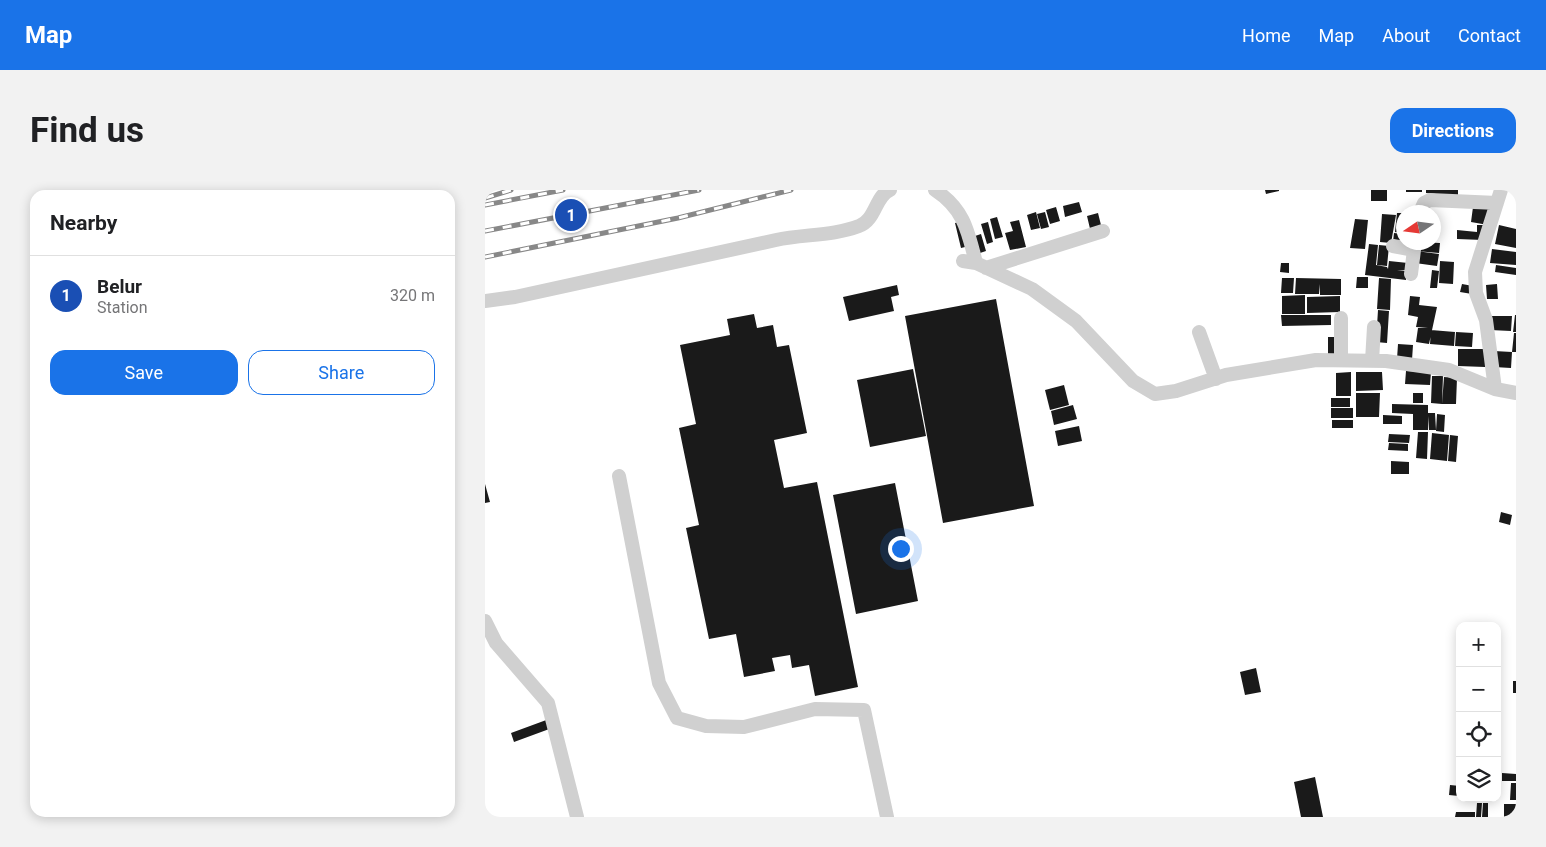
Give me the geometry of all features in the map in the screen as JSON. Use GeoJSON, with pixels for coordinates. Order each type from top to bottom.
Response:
{"type":"FeatureCollection","features":[{"type":"Feature","properties":{"kind":"street"},"geometry":{"type":"LineString","coordinates":[[485,301],[515,297],[785,238],[850,229],[862,225],[870,219],[883,196],[890,190]]}},
{"type":"Feature","properties":{"kind":"street"},"geometry":{"type":"LineString","coordinates":[[935,190],[947,199],[965,222],[975,264]]}},
{"type":"Feature","properties":{"kind":"street"},"geometry":{"type":"LineString","coordinates":[[1423,205],[1430,200],[1499,196],[1475,272],[1477,293],[1486,320],[1495,390]]}},
{"type":"Feature","properties":{"kind":"street"},"geometry":{"type":"LineString","coordinates":[[975,264],[1103,231]]}},
{"type":"Feature","properties":{"kind":"street"},"geometry":{"type":"LineString","coordinates":[[1411,274],[1414,250]]}},
{"type":"Feature","properties":{"kind":"street"},"geometry":{"type":"LineString","coordinates":[[975,264],[1032,289],[1076,321],[1133,381],[1155,394],[1176,391],[1216,378],[1316,360],[1372,361],[1449,370],[1495,390],[1516,392]]}},
{"type":"Feature","properties":{"kind":"street"},"geometry":{"type":"LineString","coordinates":[[1341,318],[1341,360]]}},
{"type":"Feature","properties":{"kind":"street"},"geometry":{"type":"LineString","coordinates":[[1372,361],[1374,327]]}},
{"type":"Feature","properties":{"kind":"street"},"geometry":{"type":"LineString","coordinates":[[1199,332],[1216,378]]}},
{"type":"Feature","properties":{"kind":"street"},"geometry":{"type":"LineString","coordinates":[[619,476],[659,683],[677,718],[705,726],[744,727],[815,710],[863,710],[887,817]]}},
{"type":"Feature","properties":{"kind":"street"},"geometry":{"type":"LineString","coordinates":[[485,623],[496,643],[548,703],[577,817]]}},
{"type":"Feature","properties":{"kind":"building"},"geometry":{"type":"Polygon","coordinates":[[[1265,190],[1279,190],[1279,191],[1266,194],[1265,190]]]}},
{"type":"Feature","properties":{"kind":"building"},"geometry":{"type":"Polygon","coordinates":[[[1371,190],[1387,190],[1387,201],[1371,201],[1371,190]]]}},
{"type":"Feature","properties":{"kind":"building"},"geometry":{"type":"Polygon","coordinates":[[[1406,190],[1422,190],[1422,192],[1406,192],[1406,190]]]}},
{"type":"Feature","properties":{"kind":"building"},"geometry":{"type":"Polygon","coordinates":[[[1426,190],[1458,190],[1458,196],[1426,193],[1426,190]]]}},
{"type":"Feature","properties":{"kind":"building"},"geometry":{"type":"Polygon","coordinates":[[[1079,202],[1082,212],[1065,217],[1063,206],[1079,202]]]}},
{"type":"Feature","properties":{"kind":"building"},"geometry":{"type":"Polygon","coordinates":[[[1056,207],[1060,221],[1050,224],[1046,210],[1056,207]]]}},
{"type":"Feature","properties":{"kind":"building"},"geometry":{"type":"Polygon","coordinates":[[[1473,207],[1490,209],[1488,225],[1471,222],[1473,207]]]}},
{"type":"Feature","properties":{"kind":"building"},"geometry":{"type":"Polygon","coordinates":[[[1036,212],[1040,228],[1031,230],[1027,215],[1036,212]]]}},
{"type":"Feature","properties":{"kind":"building"},"geometry":{"type":"Polygon","coordinates":[[[1045,212],[1049,227],[1041,229],[1037,214],[1045,212]]]}},
{"type":"Feature","properties":{"kind":"building"},"geometry":{"type":"Polygon","coordinates":[[[1098,213],[1102,229],[1091,233],[1087,216],[1098,213]]]}},
{"type":"Feature","properties":{"kind":"building"},"geometry":{"type":"Polygon","coordinates":[[[1382,214],[1396,215],[1391,243],[1380,242],[1382,214]]]}},
{"type":"Feature","properties":{"kind":"building"},"geometry":{"type":"Polygon","coordinates":[[[997,217],[1003,237],[995,239],[990,219],[997,217]]]}},
{"type":"Feature","properties":{"kind":"building"},"geometry":{"type":"Polygon","coordinates":[[[1355,219],[1368,220],[1365,249],[1350,248],[1355,219]]]}},
{"type":"Feature","properties":{"kind":"building"},"geometry":{"type":"Polygon","coordinates":[[[1019,220],[1026,247],[1010,250],[1005,233],[1013,231],[1010,222],[1019,220]]]}},
{"type":"Feature","properties":{"kind":"building"},"geometry":{"type":"Polygon","coordinates":[[[963,221],[965,247],[961,248],[955,223],[963,221]]]}},
{"type":"Feature","properties":{"kind":"building"},"geometry":{"type":"Polygon","coordinates":[[[988,222],[993,242],[987,244],[981,224],[988,222]]]}},
{"type":"Feature","properties":{"kind":"building"},"geometry":{"type":"Polygon","coordinates":[[[1477,225],[1484,225],[1483,240],[1457,239],[1457,230],[1477,232],[1477,225]]]}},
{"type":"Feature","properties":{"kind":"building"},"geometry":{"type":"Polygon","coordinates":[[[1499,225],[1516,229],[1516,248],[1495,244],[1499,225]]]}},
{"type":"Feature","properties":{"kind":"building"},"geometry":{"type":"Polygon","coordinates":[[[1394,233],[1396,233],[1396,242],[1393,242],[1394,233]]]}},
{"type":"Feature","properties":{"kind":"building"},"geometry":{"type":"Polygon","coordinates":[[[981,234],[986,251],[980,253],[975,236],[981,234]]]}},
{"type":"Feature","properties":{"kind":"building"},"geometry":{"type":"Polygon","coordinates":[[[1369,244],[1378,245],[1376,265],[1387,267],[1388,269],[1389,261],[1408,263],[1407,270],[1397,270],[1407,271],[1406,280],[1365,275],[1369,244]]]}},
{"type":"Feature","properties":{"kind":"building"},"geometry":{"type":"Polygon","coordinates":[[[1379,245],[1389,246],[1387,266],[1377,265],[1379,245]]]}},
{"type":"Feature","properties":{"kind":"building"},"geometry":{"type":"Polygon","coordinates":[[[1492,249],[1516,252],[1516,265],[1490,263],[1492,249]]]}},
{"type":"Feature","properties":{"kind":"building"},"geometry":{"type":"Polygon","coordinates":[[[1416,250],[1439,250],[1439,253],[1416,250]]]}},
{"type":"Feature","properties":{"kind":"building"},"geometry":{"type":"Polygon","coordinates":[[[1416,251],[1439,254],[1437,266],[1415,263],[1416,251]]]}},
{"type":"Feature","properties":{"kind":"building"},"geometry":{"type":"Polygon","coordinates":[[[1440,261],[1454,262],[1453,284],[1439,283],[1440,261]]]}},
{"type":"Feature","properties":{"kind":"building"},"geometry":{"type":"Polygon","coordinates":[[[1281,263],[1289,263],[1289,273],[1280,272],[1281,263]]]}},
{"type":"Feature","properties":{"kind":"building"},"geometry":{"type":"Polygon","coordinates":[[[1496,265],[1516,268],[1516,275],[1495,272],[1496,265]]]}},
{"type":"Feature","properties":{"kind":"building"},"geometry":{"type":"Polygon","coordinates":[[[1432,270],[1439,271],[1437,288],[1430,288],[1432,270]]]}},
{"type":"Feature","properties":{"kind":"building"},"geometry":{"type":"Polygon","coordinates":[[[1357,277],[1368,277],[1368,288],[1356,288],[1357,277]]]}},
{"type":"Feature","properties":{"kind":"building"},"geometry":{"type":"Polygon","coordinates":[[[1282,278],[1294,278],[1293,293],[1281,293],[1282,278]]]}},
{"type":"Feature","properties":{"kind":"building"},"geometry":{"type":"Polygon","coordinates":[[[1296,278],[1341,279],[1341,295],[1320,295],[1320,284],[1319,294],[1295,294],[1296,278]]]}},
{"type":"Feature","properties":{"kind":"building"},"geometry":{"type":"Polygon","coordinates":[[[1379,278],[1391,279],[1390,310],[1377,309],[1379,278]]]}},
{"type":"Feature","properties":{"kind":"building"},"geometry":{"type":"Polygon","coordinates":[[[1462,284],[1473,286],[1472,294],[1460,292],[1462,284]]]}},
{"type":"Feature","properties":{"kind":"building"},"geometry":{"type":"Polygon","coordinates":[[[1497,284],[1498,299],[1487,299],[1486,285],[1497,284]]]}},
{"type":"Feature","properties":{"kind":"building"},"geometry":{"type":"Polygon","coordinates":[[[897,285],[899,295],[891,297],[894,311],[849,321],[843,297],[897,285]]]}},
{"type":"Feature","properties":{"kind":"building"},"geometry":{"type":"Polygon","coordinates":[[[1305,295],[1305,314],[1282,314],[1282,296],[1305,295]]]}},
{"type":"Feature","properties":{"kind":"building"},"geometry":{"type":"Polygon","coordinates":[[[1340,296],[1340,312],[1307,313],[1307,297],[1340,296]]]}},
{"type":"Feature","properties":{"kind":"building"},"geometry":{"type":"Polygon","coordinates":[[[1410,296],[1420,297],[1419,305],[1437,307],[1429,344],[1416,342],[1418,328],[1428,328],[1416,327],[1418,317],[1408,315],[1410,296]]]}},
{"type":"Feature","properties":{"kind":"building"},"geometry":{"type":"Polygon","coordinates":[[[996,299],[1034,506],[943,523],[905,316],[996,299]]]}},
{"type":"Feature","properties":{"kind":"building"},"geometry":{"type":"Polygon","coordinates":[[[1378,310],[1389,311],[1387,343],[1376,342],[1378,310]]]}},
{"type":"Feature","properties":{"kind":"building"},"geometry":{"type":"Polygon","coordinates":[[[754,314],[757,328],[773,325],[777,347],[789,345],[807,433],[774,440],[784,488],[817,482],[858,687],[815,696],[809,665],[792,668],[790,655],[772,658],[775,671],[744,677],[736,634],[709,639],[686,528],[699,525],[679,428],[696,424],[680,345],[730,335],[727,319],[754,314]]]}},
{"type":"Feature","properties":{"kind":"building"},"geometry":{"type":"Polygon","coordinates":[[[1281,315],[1331,315],[1331,325],[1282,326],[1281,315]]]}},
{"type":"Feature","properties":{"kind":"building"},"geometry":{"type":"Polygon","coordinates":[[[1515,315],[1516,332],[1513,332],[1515,315]]]}},
{"type":"Feature","properties":{"kind":"building"},"geometry":{"type":"Polygon","coordinates":[[[1491,316],[1512,316],[1511,331],[1490,330],[1491,316]]]}},
{"type":"Feature","properties":{"kind":"building"},"geometry":{"type":"Polygon","coordinates":[[[1431,330],[1455,332],[1454,346],[1430,344],[1431,330]]]}},
{"type":"Feature","properties":{"kind":"building"},"geometry":{"type":"Polygon","coordinates":[[[1456,332],[1473,333],[1472,347],[1455,346],[1456,332]]]}},
{"type":"Feature","properties":{"kind":"building"},"geometry":{"type":"Polygon","coordinates":[[[1514,333],[1516,333],[1516,352],[1512,352],[1514,333]]]}},
{"type":"Feature","properties":{"kind":"building"},"geometry":{"type":"Polygon","coordinates":[[[1328,337],[1340,337],[1340,355],[1328,355],[1328,337]]]}},
{"type":"Feature","properties":{"kind":"building"},"geometry":{"type":"Polygon","coordinates":[[[1398,344],[1413,345],[1412,360],[1397,359],[1398,344]]]}},
{"type":"Feature","properties":{"kind":"building"},"geometry":{"type":"Polygon","coordinates":[[[1458,349],[1485,349],[1485,367],[1458,366],[1458,349]]]}},
{"type":"Feature","properties":{"kind":"building"},"geometry":{"type":"Polygon","coordinates":[[[1494,351],[1512,352],[1511,368],[1494,367],[1494,351]]]}},
{"type":"Feature","properties":{"kind":"building"},"geometry":{"type":"Polygon","coordinates":[[[913,369],[926,436],[870,447],[857,380],[913,369]]]}},
{"type":"Feature","properties":{"kind":"building"},"geometry":{"type":"Polygon","coordinates":[[[1406,371],[1431,372],[1430,385],[1405,384],[1406,371]]]}},
{"type":"Feature","properties":{"kind":"building"},"geometry":{"type":"Polygon","coordinates":[[[1351,372],[1351,396],[1336,396],[1336,373],[1351,372]]]}},
{"type":"Feature","properties":{"kind":"building"},"geometry":{"type":"Polygon","coordinates":[[[1356,372],[1382,372],[1383,390],[1356,391],[1356,372]]]}},
{"type":"Feature","properties":{"kind":"building"},"geometry":{"type":"Polygon","coordinates":[[[1432,376],[1443,376],[1442,404],[1431,403],[1432,376]]]}},
{"type":"Feature","properties":{"kind":"building"},"geometry":{"type":"Polygon","coordinates":[[[1444,377],[1457,378],[1456,404],[1442,404],[1444,377]]]}},
{"type":"Feature","properties":{"kind":"building"},"geometry":{"type":"Polygon","coordinates":[[[1064,385],[1069,405],[1050,410],[1045,390],[1064,385]]]}},
{"type":"Feature","properties":{"kind":"building"},"geometry":{"type":"Polygon","coordinates":[[[1356,393],[1380,393],[1379,417],[1356,417],[1356,393]]]}},
{"type":"Feature","properties":{"kind":"building"},"geometry":{"type":"Polygon","coordinates":[[[1413,393],[1423,393],[1423,403],[1413,403],[1413,393]]]}},
{"type":"Feature","properties":{"kind":"building"},"geometry":{"type":"Polygon","coordinates":[[[1331,398],[1350,398],[1350,407],[1331,407],[1331,398]]]}},
{"type":"Feature","properties":{"kind":"building"},"geometry":{"type":"Polygon","coordinates":[[[1392,404],[1428,405],[1428,413],[1435,413],[1436,430],[1429,430],[1428,416],[1428,430],[1413,430],[1413,414],[1392,413],[1392,404]]]}},
{"type":"Feature","properties":{"kind":"building"},"geometry":{"type":"Polygon","coordinates":[[[1073,405],[1077,419],[1054,425],[1051,411],[1073,405]]]}},
{"type":"Feature","properties":{"kind":"building"},"geometry":{"type":"Polygon","coordinates":[[[1331,408],[1353,408],[1353,418],[1331,418],[1331,408]]]}},
{"type":"Feature","properties":{"kind":"building"},"geometry":{"type":"Polygon","coordinates":[[[1437,414],[1445,415],[1444,432],[1436,431],[1437,414]]]}},
{"type":"Feature","properties":{"kind":"building"},"geometry":{"type":"Polygon","coordinates":[[[1383,415],[1402,416],[1402,424],[1383,424],[1383,415]]]}},
{"type":"Feature","properties":{"kind":"building"},"geometry":{"type":"Polygon","coordinates":[[[1332,420],[1353,420],[1353,428],[1332,428],[1332,420]]]}},
{"type":"Feature","properties":{"kind":"building"},"geometry":{"type":"Polygon","coordinates":[[[1079,426],[1082,441],[1058,446],[1055,431],[1079,426]]]}},
{"type":"Feature","properties":{"kind":"building"},"geometry":{"type":"Polygon","coordinates":[[[1418,432],[1428,432],[1427,459],[1416,458],[1418,432]]]}},
{"type":"Feature","properties":{"kind":"building"},"geometry":{"type":"Polygon","coordinates":[[[1432,433],[1449,435],[1447,461],[1430,459],[1432,433]]]}},
{"type":"Feature","properties":{"kind":"building"},"geometry":{"type":"Polygon","coordinates":[[[1389,434],[1410,435],[1409,443],[1388,442],[1389,434]]]}},
{"type":"Feature","properties":{"kind":"building"},"geometry":{"type":"Polygon","coordinates":[[[1450,435],[1458,436],[1456,462],[1448,461],[1450,435]]]}},
{"type":"Feature","properties":{"kind":"building"},"geometry":{"type":"Polygon","coordinates":[[[1389,443],[1408,444],[1408,451],[1388,450],[1389,443]]]}},
{"type":"Feature","properties":{"kind":"building"},"geometry":{"type":"Polygon","coordinates":[[[1391,461],[1409,462],[1409,474],[1391,474],[1391,461]]]}},
{"type":"Feature","properties":{"kind":"building"},"geometry":{"type":"Polygon","coordinates":[[[895,483],[918,601],[856,614],[833,495],[895,483]]]}},
{"type":"Feature","properties":{"kind":"building"},"geometry":{"type":"Polygon","coordinates":[[[485,484],[490,502],[485,503],[485,484]]]}},
{"type":"Feature","properties":{"kind":"building"},"geometry":{"type":"Polygon","coordinates":[[[1501,512],[1512,515],[1510,525],[1499,522],[1501,512]]]}},
{"type":"Feature","properties":{"kind":"building"},"geometry":{"type":"Polygon","coordinates":[[[1256,668],[1261,692],[1245,695],[1240,672],[1256,668]]]}},
{"type":"Feature","properties":{"kind":"building"},"geometry":{"type":"Polygon","coordinates":[[[1513,681],[1516,681],[1516,693],[1513,693],[1513,681]]]}},
{"type":"Feature","properties":{"kind":"building"},"geometry":{"type":"Polygon","coordinates":[[[549,719],[552,728],[514,742],[511,733],[549,719]]]}},
{"type":"Feature","properties":{"kind":"building"},"geometry":{"type":"Polygon","coordinates":[[[1502,773],[1516,774],[1516,781],[1502,781],[1502,773]]]}},
{"type":"Feature","properties":{"kind":"building"},"geometry":{"type":"Polygon","coordinates":[[[1315,777],[1323,817],[1301,817],[1294,782],[1315,777]]]}},
{"type":"Feature","properties":{"kind":"building"},"geometry":{"type":"Polygon","coordinates":[[[1511,783],[1516,783],[1516,800],[1510,800],[1511,783]]]}},
{"type":"Feature","properties":{"kind":"building"},"geometry":{"type":"Polygon","coordinates":[[[1450,785],[1456,786],[1456,796],[1449,795],[1450,785]]]}},
{"type":"Feature","properties":{"kind":"building"},"geometry":{"type":"Polygon","coordinates":[[[1477,803],[1482,803],[1481,817],[1476,817],[1477,803]]]}},
{"type":"Feature","properties":{"kind":"building"},"geometry":{"type":"Polygon","coordinates":[[[1483,803],[1488,803],[1488,817],[1482,817],[1483,803]]]}},
{"type":"Feature","properties":{"kind":"building"},"geometry":{"type":"Polygon","coordinates":[[[1504,804],[1516,804],[1516,817],[1504,817],[1504,804]]]}},
{"type":"Feature","properties":{"kind":"building"},"geometry":{"type":"Polygon","coordinates":[[[1456,812],[1475,812],[1475,817],[1455,817],[1456,812]]]}},
{"type":"Feature","properties":{"kind":"railway"},"geometry":{"type":"LineString","coordinates":[[485,198],[511,190]]}},
{"type":"Feature","properties":{"kind":"railway"},"geometry":{"type":"LineString","coordinates":[[485,205],[563,190]]}},
{"type":"Feature","properties":{"kind":"railway"},"geometry":{"type":"LineString","coordinates":[[485,231],[699,190]]}},
{"type":"Feature","properties":{"kind":"railway"},"geometry":{"type":"LineString","coordinates":[[485,257],[678,218],[791,190]]}},
{"type":"Feature","properties":{"kind":"place","name":"Belur"},"geometry":{"type":"Point","coordinates":[571,215]}}]}
